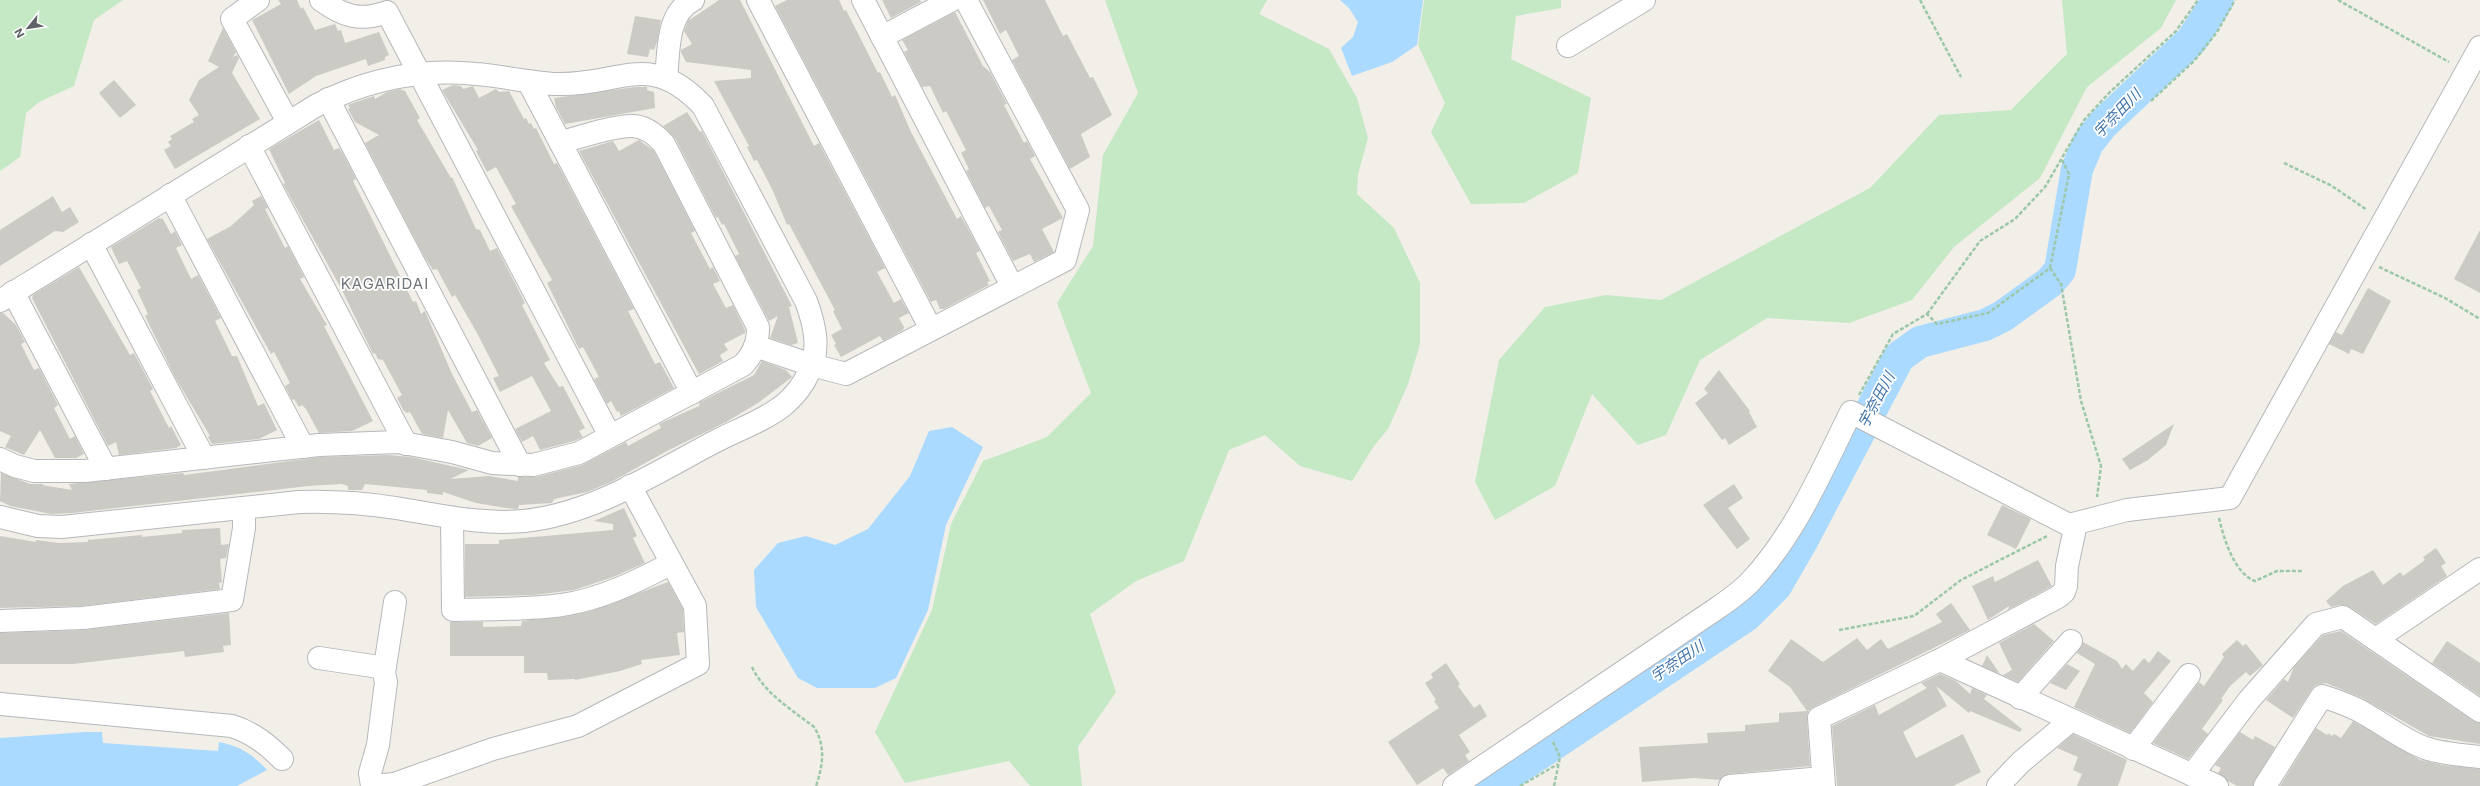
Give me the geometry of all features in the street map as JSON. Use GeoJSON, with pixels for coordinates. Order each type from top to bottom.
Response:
{"type":"FeatureCollection","features":[{"type":"Feature","properties":{"kind":"street"},"geometry":{"type":"LineString","coordinates":[[258,0],[232,19],[288,122]]}},
{"type":"Feature","properties":{"kind":"street"},"geometry":{"type":"LineString","coordinates":[[321,0],[339,12],[358,18],[373,17],[386,12],[610,436]]}},
{"type":"Feature","properties":{"kind":"street"},"geometry":{"type":"LineString","coordinates":[[666,78],[673,26],[677,12],[693,0]]}},
{"type":"Feature","properties":{"kind":"street"},"geometry":{"type":"LineString","coordinates":[[758,0],[931,329]]}},
{"type":"Feature","properties":{"kind":"street"},"geometry":{"type":"LineString","coordinates":[[863,0],[1012,286]]}},
{"type":"Feature","properties":{"kind":"street"},"geometry":{"type":"LineString","coordinates":[[756,346],[812,365],[846,374],[1012,286],[1028,281],[1065,260],[1078,210],[966,0]]}},
{"type":"Feature","properties":{"kind":"street"},"geometry":{"type":"LineString","coordinates":[[1568,46],[1644,0]]}},
{"type":"Feature","properties":{"kind":"street"},"geometry":{"type":"LineString","coordinates":[[882,37],[941,3]]}},
{"type":"Feature","properties":{"kind":"street"},"geometry":{"type":"LineString","coordinates":[[2066,522],[2095,518],[2127,510],[2230,498],[2385,221],[2480,47]]}},
{"type":"Feature","properties":{"kind":"street"},"geometry":{"type":"LineString","coordinates":[[0,517],[38,526],[62,527],[244,508],[330,501],[395,508],[485,522],[525,521],[576,509],[630,486],[785,404],[798,390],[812,365],[816,341],[813,321],[806,301],[703,106],[691,94],[666,78],[645,73],[628,73],[573,84],[528,81],[454,72],[419,74],[360,85],[328,99],[288,122],[6,297],[106,469]]}},
{"type":"Feature","properties":{"kind":"street"},"geometry":{"type":"LineString","coordinates":[[528,81],[692,393]]}},
{"type":"Feature","properties":{"kind":"street"},"geometry":{"type":"LineString","coordinates":[[328,99],[520,465]]}},
{"type":"Feature","properties":{"kind":"street"},"geometry":{"type":"LineString","coordinates":[[0,459],[15,466],[34,471],[106,469],[354,442],[406,444],[452,452],[492,462],[533,466],[567,457],[610,436],[743,365],[752,356],[756,346],[758,327],[753,314],[670,155],[657,136],[644,129],[631,126],[560,142]]}},
{"type":"Feature","properties":{"kind":"street"},"geometry":{"type":"LineString","coordinates":[[249,146],[406,444]]}},
{"type":"Feature","properties":{"kind":"street"},"geometry":{"type":"LineString","coordinates":[[170,195],[303,447]]}},
{"type":"Feature","properties":{"kind":"street"},"geometry":{"type":"LineString","coordinates":[[90,244],[204,458]]}},
{"type":"Feature","properties":{"kind":"street"},"geometry":{"type":"LineString","coordinates":[[1454,786],[1713,611],[1750,583],[1768,562],[1799,514],[1853,413],[2066,522],[2074,533],[2064,592],[1940,660],[1819,718],[1824,782],[1730,786]]}},
{"type":"Feature","properties":{"kind":"street"},"geometry":{"type":"LineString","coordinates":[[395,602],[384,673],[386,682],[378,745],[370,773],[373,786],[394,784],[493,749],[578,726],[698,664],[695,606],[670,564],[630,486]]}},
{"type":"Feature","properties":{"kind":"street"},"geometry":{"type":"LineString","coordinates":[[0,620],[83,618],[232,600],[244,528],[244,508]]}},
{"type":"Feature","properties":{"kind":"street"},"geometry":{"type":"LineString","coordinates":[[452,518],[453,610],[532,608],[564,604],[597,596],[633,584],[670,564]]}},
{"type":"Feature","properties":{"kind":"street"},"geometry":{"type":"LineString","coordinates":[[2376,640],[2480,569]]}},
{"type":"Feature","properties":{"kind":"street"},"geometry":{"type":"LineString","coordinates":[[2192,775],[2249,700],[2316,624],[2343,617],[2480,711]]}},
{"type":"Feature","properties":{"kind":"street"},"geometry":{"type":"LineString","coordinates":[[2020,698],[2071,641]]}},
{"type":"Feature","properties":{"kind":"street"},"geometry":{"type":"LineString","coordinates":[[319,658],[379,667],[384,673]]}},
{"type":"Feature","properties":{"kind":"street"},"geometry":{"type":"LineString","coordinates":[[1940,660],[2070,721],[2217,786]]}},
{"type":"Feature","properties":{"kind":"street"},"geometry":{"type":"LineString","coordinates":[[2132,749],[2189,675]]}},
{"type":"Feature","properties":{"kind":"street"},"geometry":{"type":"LineString","coordinates":[[2265,786],[2322,696],[2346,704],[2368,715],[2380,725],[2426,748],[2451,754],[2480,756]]}},
{"type":"Feature","properties":{"kind":"street"},"geometry":{"type":"LineString","coordinates":[[0,704],[232,726],[262,740],[282,759]]}},
{"type":"Feature","properties":{"kind":"street"},"geometry":{"type":"LineString","coordinates":[[1998,786],[2021,762],[2070,721]]}},
{"type":"Feature","properties":{"kind":"path"},"geometry":{"type":"LineString","coordinates":[[1920,0],[1961,77]]}},
{"type":"Feature","properties":{"kind":"path"},"geometry":{"type":"LineString","coordinates":[[1853,413],[1893,334],[1927,314],[1980,241],[2015,219],[2045,187],[2084,120],[2110,92],[2176,31],[2198,0]]}},
{"type":"Feature","properties":{"kind":"path"},"geometry":{"type":"LineString","coordinates":[[2151,101],[2194,61],[2217,32],[2235,0]]}},
{"type":"Feature","properties":{"kind":"path"},"geometry":{"type":"LineString","coordinates":[[2338,0],[2467,72]]}},
{"type":"Feature","properties":{"kind":"path"},"geometry":{"type":"LineString","coordinates":[[1927,314],[1937,324],[1988,313],[2050,268],[2069,174],[2062,160]]}},
{"type":"Feature","properties":{"kind":"path"},"geometry":{"type":"LineString","coordinates":[[2284,163],[2332,186],[2385,221]]}},
{"type":"Feature","properties":{"kind":"path"},"geometry":{"type":"LineString","coordinates":[[2363,260],[2445,298],[2480,319]]}},
{"type":"Feature","properties":{"kind":"path"},"geometry":{"type":"LineString","coordinates":[[2050,268],[2061,284],[2081,401],[2101,466],[2095,518]]}},
{"type":"Feature","properties":{"kind":"path"},"geometry":{"type":"LineString","coordinates":[[2215,500],[2223,536],[2241,571],[2247,578],[2255,581],[2277,571],[2302,571]]}},
{"type":"Feature","properties":{"kind":"path"},"geometry":{"type":"LineString","coordinates":[[1839,630],[1914,616],[1961,580],[2054,532],[2066,522]]}},
{"type":"Feature","properties":{"kind":"path"},"geometry":{"type":"LineString","coordinates":[[752,667],[758,679],[771,693],[814,727],[818,733],[823,747],[816,786]]}},
{"type":"Feature","properties":{"kind":"path"},"geometry":{"type":"LineString","coordinates":[[1554,786],[1559,772],[1559,752]]}},
{"type":"Feature","properties":{"kind":"path"},"geometry":{"type":"LineString","coordinates":[[1520,786],[1558,764]]}},
{"type":"Feature","properties":{"kind":"green space"},"geometry":{"type":"Polygon","coordinates":[[[0,0],[123,0],[94,20],[74,86],[39,102],[26,113],[20,157],[0,171],[0,0]]]}},
{"type":"Feature","properties":{"kind":"green space"},"geometry":{"type":"Polygon","coordinates":[[[1105,0],[1267,0],[1259,14],[1329,49],[1357,98],[1368,138],[1358,174],[1357,194],[1394,228],[1420,283],[1420,344],[1408,384],[1388,429],[1374,446],[1352,481],[1300,466],[1265,435],[1229,450],[1184,561],[1136,581],[1090,614],[1116,692],[1078,747],[1082,786],[1030,786],[1009,761],[905,783],[875,732],[932,610],[951,524],[983,461],[1047,437],[1091,393],[1057,303],[1093,246],[1103,155],[1138,93],[1105,0]]]}},
{"type":"Feature","properties":{"kind":"green space"},"geometry":{"type":"Polygon","coordinates":[[[1424,0],[1561,0],[1561,8],[1516,16],[1511,59],[1591,98],[1578,173],[1524,203],[1471,204],[1431,132],[1445,103],[1418,45],[1424,0]]]}},
{"type":"Feature","properties":{"kind":"green space"},"geometry":{"type":"Polygon","coordinates":[[[2062,0],[2176,0],[2161,28],[2087,87],[2040,178],[1954,247],[1912,300],[1849,323],[1767,318],[1700,360],[1666,435],[1638,445],[1592,394],[1555,486],[1495,520],[1475,482],[1499,360],[1545,307],[1606,295],[1661,300],[1870,188],[1939,115],[2011,110],[2067,54],[2062,0]]]}},
{"type":"Feature","properties":{"kind":"water"},"geometry":{"type":"Polygon","coordinates":[[[1340,0],[1423,0],[1417,45],[1392,62],[1352,76],[1341,48],[1353,37],[1358,22],[1349,8],[1340,0]]]}},
{"type":"Feature","properties":{"kind":"water"},"geometry":{"type":"Polygon","coordinates":[[[952,427],[983,447],[946,525],[928,610],[896,678],[875,688],[817,688],[798,678],[756,607],[754,570],[778,543],[806,536],[835,545],[868,529],[910,476],[929,431],[952,427]]]}},
{"type":"Feature","properties":{"kind":"water"},"geometry":{"type":"Polygon","coordinates":[[[102,732],[103,743],[218,751],[219,742],[239,748],[256,759],[267,770],[237,786],[0,786],[0,738],[102,732]]]}},
{"type":"Feature","properties":{"kind":"building"},"geometry":{"type":"Polygon","coordinates":[[[278,0],[297,0],[301,9],[303,7],[315,30],[335,24],[338,31],[341,30],[345,43],[379,32],[389,55],[385,57],[385,60],[368,66],[366,59],[316,76],[289,94],[252,20],[281,4],[278,0]]]}},
{"type":"Feature","properties":{"kind":"building"},"geometry":{"type":"Polygon","coordinates":[[[719,0],[740,0],[814,146],[819,143],[885,268],[877,272],[894,303],[901,299],[909,313],[899,318],[904,327],[903,330],[883,341],[880,336],[841,357],[834,345],[836,344],[831,335],[842,329],[833,311],[835,310],[789,224],[787,225],[773,191],[757,160],[754,161],[747,147],[749,146],[714,81],[751,78],[751,70],[686,62],[681,52],[681,50],[692,44],[684,31],[688,21],[719,0]]]}},
{"type":"Feature","properties":{"kind":"building"},"geometry":{"type":"Polygon","coordinates":[[[787,0],[839,0],[844,11],[846,10],[878,73],[880,72],[892,97],[895,95],[911,132],[957,219],[961,216],[980,251],[976,253],[990,281],[987,282],[989,285],[944,309],[940,309],[936,300],[931,302],[775,6],[787,0]]]}},
{"type":"Feature","properties":{"kind":"building"},"geometry":{"type":"Polygon","coordinates":[[[882,0],[920,0],[921,2],[891,18],[882,0]]]}},
{"type":"Feature","properties":{"kind":"building"},"geometry":{"type":"Polygon","coordinates":[[[983,0],[1045,0],[1063,36],[1067,34],[1090,78],[1093,77],[1112,115],[1081,134],[1090,157],[1070,169],[1012,60],[1019,56],[1006,30],[1000,34],[983,0]]]}},
{"type":"Feature","properties":{"kind":"building"},"geometry":{"type":"Polygon","coordinates":[[[955,12],[983,66],[990,72],[1007,104],[1004,105],[1024,143],[1027,141],[1035,156],[1030,159],[1063,218],[1042,229],[1054,252],[1034,262],[1030,254],[1013,261],[998,232],[1002,230],[989,206],[985,208],[966,171],[969,169],[961,153],[966,150],[946,111],[943,113],[930,86],[922,87],[904,52],[908,50],[902,40],[955,12]]]}},
{"type":"Feature","properties":{"kind":"building"},"geometry":{"type":"Polygon","coordinates":[[[635,16],[661,20],[657,42],[654,50],[650,49],[648,57],[627,54],[635,16]]]}},
{"type":"Feature","properties":{"kind":"building"},"geometry":{"type":"Polygon","coordinates":[[[223,28],[236,52],[233,57],[237,55],[239,58],[232,73],[260,119],[175,169],[164,150],[171,146],[168,142],[172,139],[170,136],[194,122],[192,119],[199,115],[189,100],[199,80],[219,67],[208,61],[223,28]]]}},
{"type":"Feature","properties":{"kind":"building"},"geometry":{"type":"Polygon","coordinates":[[[114,80],[136,105],[120,118],[99,93],[114,80]]]}},
{"type":"Feature","properties":{"kind":"building"},"geometry":{"type":"Polygon","coordinates":[[[453,85],[461,86],[463,89],[473,86],[479,98],[496,89],[499,92],[509,91],[524,119],[526,118],[529,124],[531,123],[534,129],[536,128],[554,164],[557,163],[634,309],[628,311],[655,364],[660,362],[674,388],[621,416],[611,401],[607,404],[594,379],[599,377],[583,347],[579,349],[547,283],[552,280],[511,206],[516,204],[496,167],[487,172],[476,151],[478,150],[442,90],[453,85]]]}},
{"type":"Feature","properties":{"kind":"building"},"geometry":{"type":"Polygon","coordinates":[[[635,87],[647,87],[647,90],[654,92],[655,108],[565,124],[556,107],[554,98],[635,87]]]}},
{"type":"Feature","properties":{"kind":"building"},"geometry":{"type":"Polygon","coordinates":[[[400,89],[405,91],[420,118],[417,120],[451,178],[452,177],[476,229],[480,230],[490,251],[497,248],[525,303],[522,305],[550,360],[544,363],[559,387],[563,386],[585,428],[579,431],[583,437],[574,441],[540,450],[533,436],[522,442],[515,429],[551,411],[532,376],[500,392],[493,378],[499,376],[477,333],[455,295],[452,297],[437,269],[433,270],[424,256],[365,143],[379,135],[355,122],[348,109],[350,108],[348,105],[374,96],[375,99],[387,92],[400,89]]]}},
{"type":"Feature","properties":{"kind":"building"},"geometry":{"type":"Polygon","coordinates":[[[687,112],[700,132],[702,131],[792,306],[789,307],[798,343],[791,345],[770,338],[778,316],[769,321],[735,256],[739,254],[724,224],[722,225],[718,217],[716,218],[675,138],[663,126],[687,112]]]}},
{"type":"Feature","properties":{"kind":"building"},"geometry":{"type":"Polygon","coordinates":[[[319,120],[334,150],[339,148],[343,154],[356,179],[353,181],[413,302],[416,301],[421,314],[425,311],[452,374],[472,412],[477,410],[492,438],[478,446],[467,443],[448,410],[443,438],[422,434],[410,412],[407,413],[404,411],[397,398],[402,395],[383,360],[378,359],[375,353],[373,354],[342,290],[283,184],[285,183],[269,149],[319,120]]]}},
{"type":"Feature","properties":{"kind":"building"},"geometry":{"type":"Polygon","coordinates":[[[639,140],[654,151],[695,231],[691,233],[710,269],[713,267],[720,281],[713,284],[726,308],[733,305],[745,330],[745,333],[724,344],[728,350],[720,355],[723,361],[699,374],[579,151],[613,141],[619,151],[639,140]]]}},
{"type":"Feature","properties":{"kind":"building"},"geometry":{"type":"Polygon","coordinates":[[[53,196],[62,212],[70,207],[79,222],[63,232],[55,231],[0,266],[0,230],[53,196]]]}},
{"type":"Feature","properties":{"kind":"building"},"geometry":{"type":"Polygon","coordinates":[[[261,196],[268,208],[265,209],[285,248],[288,246],[304,277],[300,279],[327,325],[324,326],[373,421],[352,431],[319,433],[306,409],[302,405],[299,407],[294,399],[292,400],[285,386],[290,383],[274,352],[271,354],[207,239],[231,226],[254,205],[252,201],[261,196]]]}},
{"type":"Feature","properties":{"kind":"building"},"geometry":{"type":"Polygon","coordinates":[[[159,218],[163,219],[171,234],[175,231],[182,245],[176,248],[191,279],[198,275],[221,318],[215,321],[232,356],[237,356],[258,406],[264,403],[277,430],[259,439],[212,444],[208,437],[210,436],[175,377],[145,316],[148,314],[137,290],[141,288],[127,261],[119,264],[111,247],[159,218]]]}},
{"type":"Feature","properties":{"kind":"building"},"geometry":{"type":"Polygon","coordinates":[[[2480,230],[2480,293],[2454,279],[2480,230]]]}},
{"type":"Feature","properties":{"kind":"building"},"geometry":{"type":"Polygon","coordinates":[[[79,267],[130,355],[134,353],[153,389],[150,391],[169,428],[171,426],[181,445],[176,448],[119,455],[116,442],[108,446],[32,298],[33,295],[79,267]]]}},
{"type":"Feature","properties":{"kind":"building"},"geometry":{"type":"Polygon","coordinates":[[[2368,288],[2391,301],[2363,354],[2351,349],[2349,354],[2329,344],[2336,332],[2342,335],[2368,288]]]}},
{"type":"Feature","properties":{"kind":"building"},"geometry":{"type":"Polygon","coordinates":[[[0,313],[3,313],[16,325],[25,342],[21,344],[34,370],[39,368],[58,405],[54,408],[70,439],[75,436],[84,454],[76,458],[55,458],[40,430],[24,455],[5,447],[11,436],[0,431],[0,313]]]}},
{"type":"Feature","properties":{"kind":"building"},"geometry":{"type":"Polygon","coordinates":[[[762,361],[786,370],[792,377],[758,403],[726,422],[667,451],[611,482],[587,492],[554,499],[552,503],[519,505],[518,509],[506,508],[476,503],[443,492],[443,495],[427,493],[427,490],[365,484],[362,490],[348,490],[348,486],[342,484],[309,486],[72,513],[51,514],[10,506],[0,501],[1,473],[30,484],[44,484],[42,485],[72,490],[69,484],[183,473],[184,475],[320,457],[388,455],[411,457],[469,470],[450,479],[489,476],[518,481],[518,477],[536,477],[582,465],[626,442],[628,446],[661,428],[659,424],[699,406],[700,402],[754,375],[762,361]]]}},
{"type":"Feature","properties":{"kind":"building"},"geometry":{"type":"Polygon","coordinates":[[[1719,370],[1750,411],[1749,412],[1757,427],[1729,445],[1725,438],[1722,440],[1695,403],[1708,393],[1704,389],[1719,370]]]}},
{"type":"Feature","properties":{"kind":"building"},"geometry":{"type":"Polygon","coordinates":[[[2174,424],[2166,445],[2148,460],[2130,470],[2122,459],[2174,424]]]}},
{"type":"Feature","properties":{"kind":"building"},"geometry":{"type":"Polygon","coordinates":[[[1734,484],[1743,498],[1728,508],[1750,539],[1737,549],[1703,505],[1734,484]]]}},
{"type":"Feature","properties":{"kind":"building"},"geometry":{"type":"Polygon","coordinates":[[[2002,505],[2031,519],[2016,549],[1987,535],[2002,505]]]}},
{"type":"Feature","properties":{"kind":"building"},"geometry":{"type":"Polygon","coordinates":[[[624,508],[637,536],[633,538],[645,563],[613,577],[574,590],[534,595],[465,597],[465,544],[499,544],[499,540],[613,530],[613,524],[594,521],[624,508]]]}},
{"type":"Feature","properties":{"kind":"building"},"geometry":{"type":"Polygon","coordinates":[[[220,528],[221,545],[229,544],[226,558],[220,559],[222,582],[219,583],[220,589],[82,606],[0,608],[0,536],[36,542],[36,540],[59,543],[88,542],[88,540],[182,533],[182,530],[220,528]]]}},
{"type":"Feature","properties":{"kind":"building"},"geometry":{"type":"Polygon","coordinates":[[[2436,548],[2446,563],[2441,566],[2447,576],[2376,624],[2350,607],[2340,605],[2331,607],[2326,601],[2343,586],[2373,570],[2383,585],[2400,572],[2403,576],[2425,560],[2423,557],[2436,548]]]}},
{"type":"Feature","properties":{"kind":"building"},"geometry":{"type":"Polygon","coordinates":[[[2038,560],[2052,586],[2008,610],[2009,606],[1988,620],[1972,586],[1993,576],[1995,582],[2038,560]]]}},
{"type":"Feature","properties":{"kind":"building"},"geometry":{"type":"Polygon","coordinates":[[[668,582],[683,609],[684,632],[677,633],[680,655],[641,660],[642,664],[620,671],[575,680],[548,680],[547,673],[524,673],[524,656],[450,656],[450,622],[483,622],[483,627],[521,626],[522,621],[564,617],[594,610],[668,582]]]}},
{"type":"Feature","properties":{"kind":"building"},"geometry":{"type":"Polygon","coordinates":[[[1951,603],[1970,630],[1808,711],[1807,719],[1810,766],[1729,774],[1720,780],[1694,778],[1642,782],[1639,747],[1708,743],[1707,733],[1745,731],[1745,725],[1779,722],[1779,713],[1807,711],[1790,687],[1768,671],[1791,639],[1823,662],[1857,638],[1867,650],[1881,639],[1888,649],[1942,622],[1936,614],[1951,603]]]}},
{"type":"Feature","properties":{"kind":"building"},"geometry":{"type":"Polygon","coordinates":[[[229,613],[231,645],[223,646],[224,652],[185,657],[184,651],[73,664],[0,664],[0,633],[84,630],[229,613]]]}},
{"type":"Feature","properties":{"kind":"building"},"geometry":{"type":"Polygon","coordinates":[[[2034,624],[2054,641],[2018,682],[2003,675],[2012,670],[1999,643],[2034,624]]]}},
{"type":"Feature","properties":{"kind":"building"},"geometry":{"type":"Polygon","coordinates":[[[2341,631],[2473,721],[2480,723],[2480,744],[2429,736],[2362,698],[2326,683],[2316,685],[2312,689],[2293,718],[2266,700],[2284,679],[2288,682],[2294,667],[2323,635],[2341,631]]]}},
{"type":"Feature","properties":{"kind":"building"},"geometry":{"type":"Polygon","coordinates":[[[2237,640],[2243,646],[2246,644],[2263,665],[2250,676],[2246,672],[2230,686],[2221,699],[2223,700],[2202,729],[2208,734],[2193,753],[2188,759],[2153,743],[2199,682],[2204,686],[2224,657],[2222,654],[2237,640]]]}},
{"type":"Feature","properties":{"kind":"building"},"geometry":{"type":"Polygon","coordinates":[[[2447,641],[2480,663],[2480,696],[2432,663],[2447,641]]]}},
{"type":"Feature","properties":{"kind":"building"},"geometry":{"type":"Polygon","coordinates":[[[2083,642],[2117,661],[2122,669],[2126,664],[2133,671],[2144,658],[2149,663],[2158,651],[2171,661],[2144,693],[2153,702],[2130,733],[2074,707],[2095,664],[2077,653],[2083,642]]]}},
{"type":"Feature","properties":{"kind":"building"},"geometry":{"type":"Polygon","coordinates":[[[1987,655],[2000,674],[1982,666],[1987,655]]]}},
{"type":"Feature","properties":{"kind":"building"},"geometry":{"type":"Polygon","coordinates":[[[1446,663],[1460,684],[1458,686],[1474,708],[1480,704],[1487,716],[1459,735],[1470,752],[1465,755],[1469,761],[1448,775],[1443,768],[1417,785],[1388,742],[1439,708],[1434,701],[1436,700],[1425,683],[1433,678],[1431,674],[1446,663]]]}},
{"type":"Feature","properties":{"kind":"building"},"geometry":{"type":"Polygon","coordinates":[[[2067,664],[2080,671],[2066,690],[2050,683],[2067,664]]]}},
{"type":"Feature","properties":{"kind":"building"},"geometry":{"type":"Polygon","coordinates":[[[1940,674],[1956,681],[1970,694],[1972,688],[1987,695],[1984,699],[2022,729],[2020,732],[1970,711],[1969,713],[1936,686],[1947,706],[1903,732],[1916,758],[1963,734],[1981,772],[1953,786],[1837,786],[1832,726],[1875,705],[1879,715],[1927,688],[1921,683],[1940,674]]]}},
{"type":"Feature","properties":{"kind":"building"},"geometry":{"type":"Polygon","coordinates":[[[2353,721],[2420,760],[2443,765],[2480,769],[2480,786],[2280,786],[2316,728],[2327,735],[2328,733],[2332,736],[2334,734],[2341,738],[2353,721]]]}},
{"type":"Feature","properties":{"kind":"building"},"geometry":{"type":"Polygon","coordinates":[[[2240,732],[2253,740],[2255,736],[2275,747],[2253,786],[2237,786],[2218,773],[2221,768],[2215,765],[2240,732]]]}},
{"type":"Feature","properties":{"kind":"building"},"geometry":{"type":"Polygon","coordinates":[[[2073,734],[2127,760],[2118,786],[2077,786],[2082,774],[2073,770],[2078,757],[2057,748],[2073,734]]]}},
{"type":"Feature","properties":{"kind":"waterway","name":"宇奈田川"},"geometry":{"type":"LineString","coordinates":[[1491,786],[1746,616],[1776,586],[1802,541],[1899,357],[1920,342],[1985,325],[2003,316],[2050,282],[2060,270],[2077,169],[2088,143],[2103,124],[2192,40],[2218,0]]}},
{"type":"Feature","properties":{"kind":"district","name":"KAGARIDAI"},"geometry":{"type":"Point","coordinates":[385,283]}}]}
